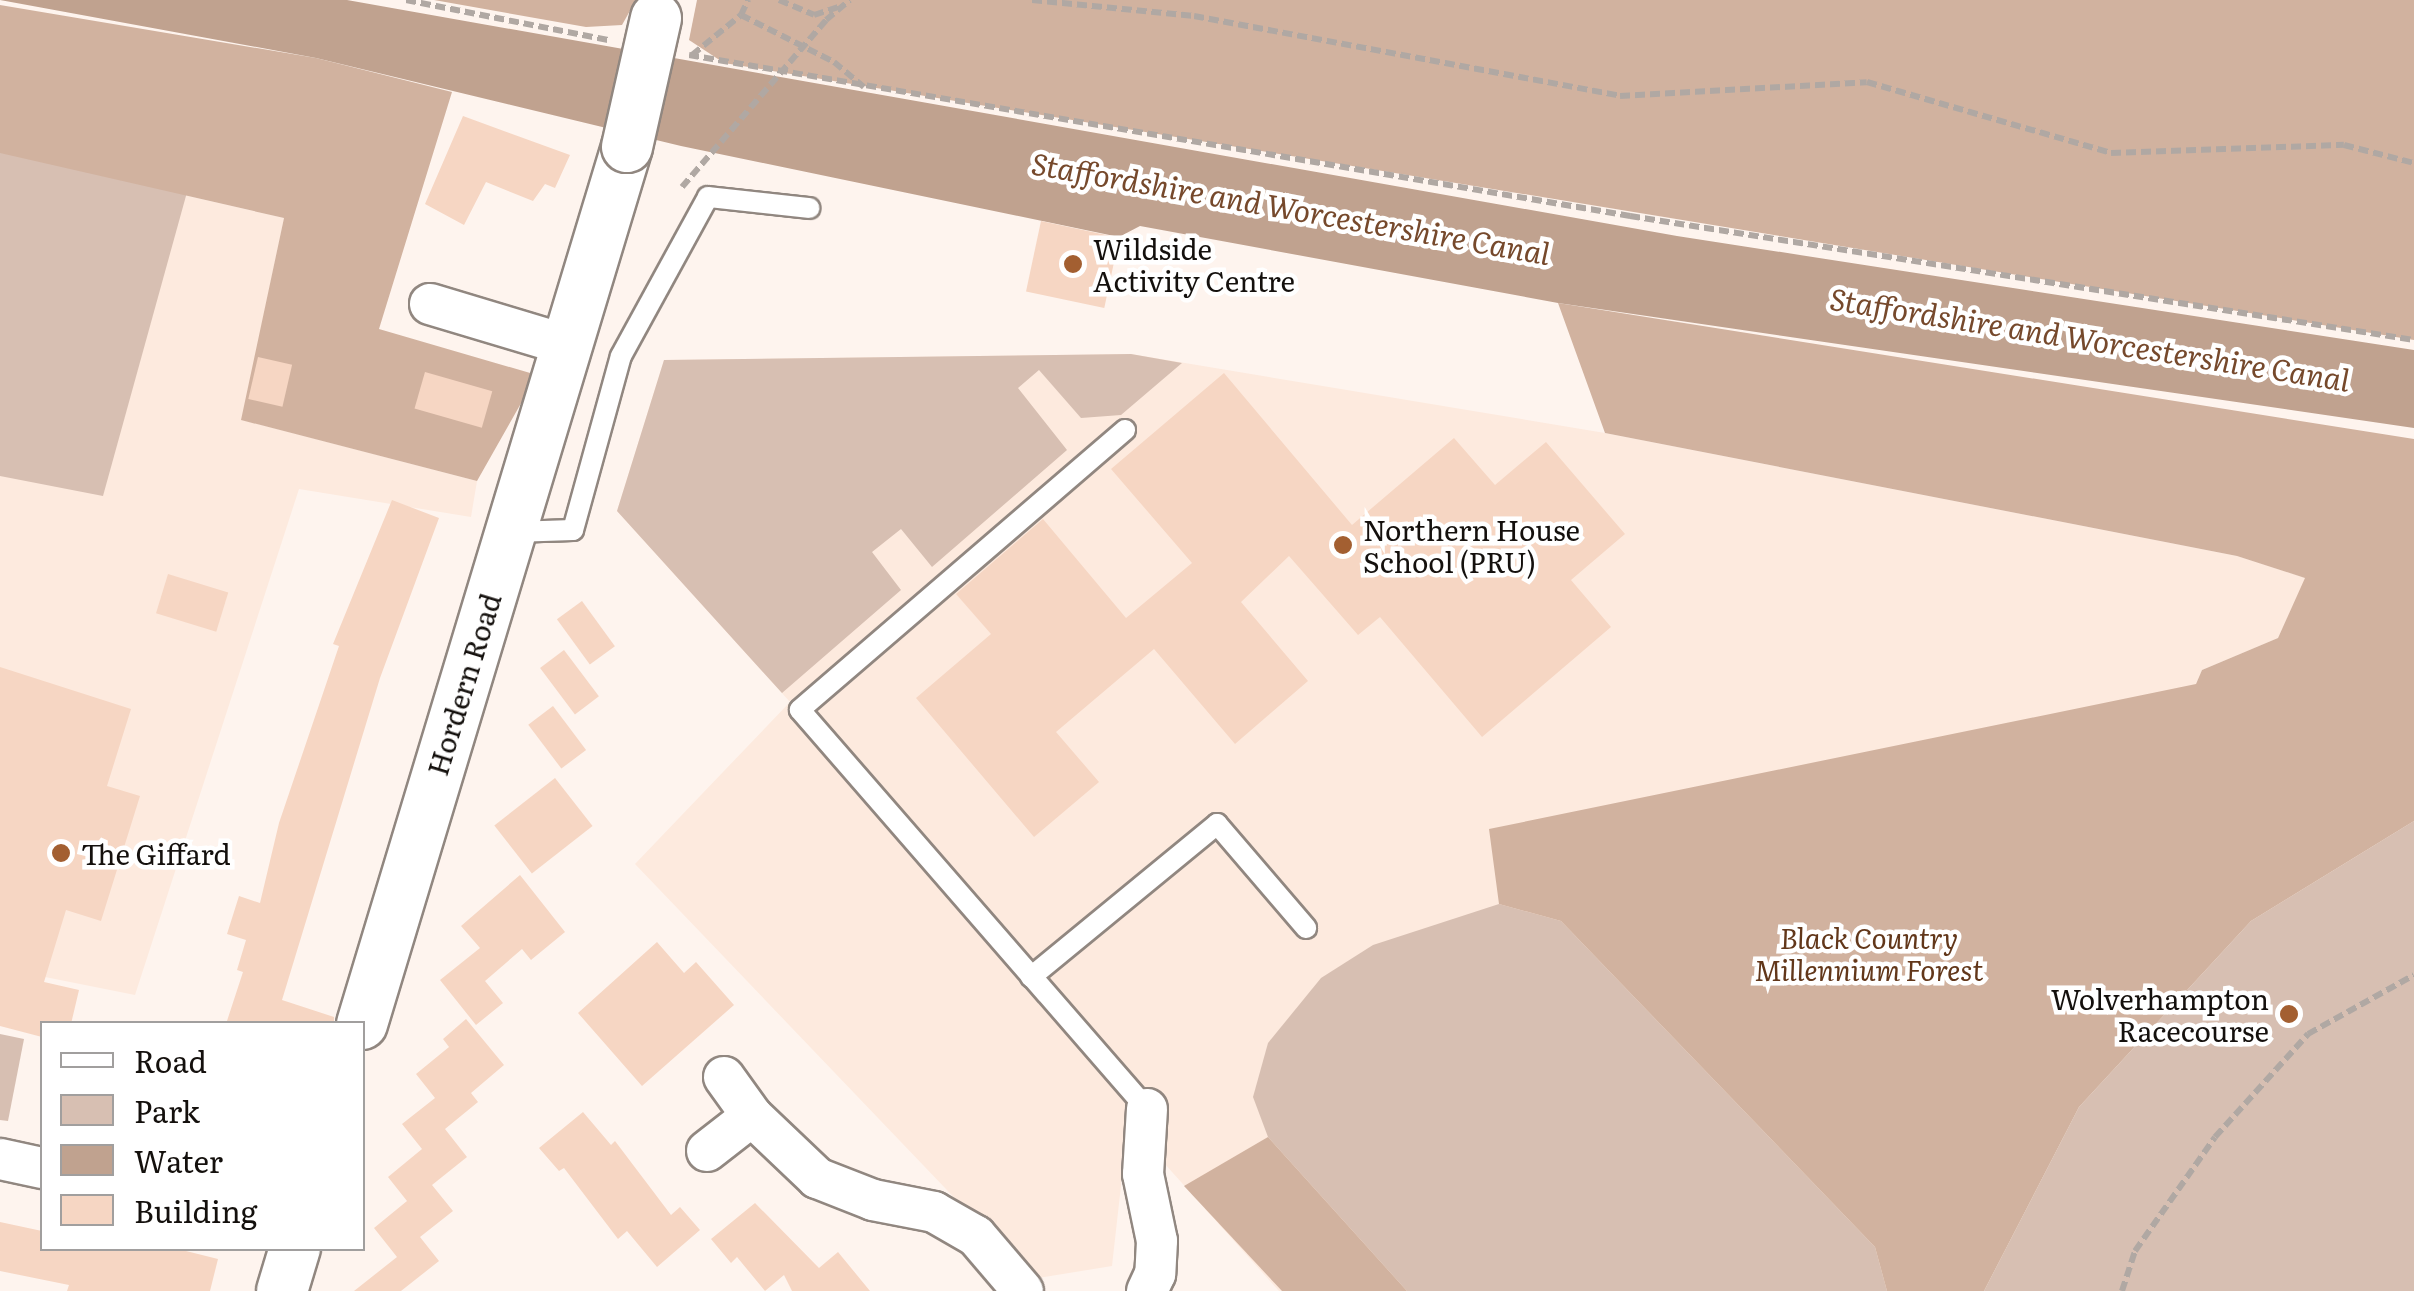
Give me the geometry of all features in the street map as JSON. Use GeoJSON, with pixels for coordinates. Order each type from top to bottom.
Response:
{"type":"FeatureCollection","features":[{"type":"Feature","properties":{"kind":"street","name":"Hordern Road"},"geometry":{"type":"LineString","coordinates":[[363,1021],[664,23]]}},
{"type":"Feature","properties":{"kind":"street"},"geometry":{"type":"LineString","coordinates":[[430,304],[567,345]]}},
{"type":"Feature","properties":{"kind":"street"},"geometry":{"type":"LineString","coordinates":[[724,1077],[752,1116],[817,1178],[873,1200],[934,1212],[976,1236],[1023,1291]]}},
{"type":"Feature","properties":{"kind":"street"},"geometry":{"type":"LineString","coordinates":[[1147,1109],[1143,1174],[1157,1241],[1147,1291]]}},
{"type":"Feature","properties":{"kind":"street"},"geometry":{"type":"LineString","coordinates":[[707,1152],[752,1116]]}},
{"type":"Feature","properties":{"kind":"street"},"geometry":{"type":"LineString","coordinates":[[0,1160],[40,1168]]}},
{"type":"Feature","properties":{"kind":"street"},"geometry":{"type":"LineString","coordinates":[[282,1291],[294,1251]]}},
{"type":"Feature","properties":{"kind":"lane"},"geometry":{"type":"LineString","coordinates":[[508,532],[573,530],[621,356],[708,197],[809,208]]}},
{"type":"Feature","properties":{"kind":"lane"},"geometry":{"type":"LineString","coordinates":[[1125,430],[800,710],[1147,1109]]}},
{"type":"Feature","properties":{"kind":"lane"},"geometry":{"type":"LineString","coordinates":[[1032,977],[1216,824],[1306,928]]}},
{"type":"Feature","properties":{"kind":"path"},"geometry":{"type":"LineString","coordinates":[[406,0],[613,41]]}},
{"type":"Feature","properties":{"kind":"path"},"geometry":{"type":"LineString","coordinates":[[691,56],[741,15],[748,0]]}},
{"type":"Feature","properties":{"kind":"path"},"geometry":{"type":"LineString","coordinates":[[779,0],[814,15],[851,0]]}},
{"type":"Feature","properties":{"kind":"path"},"geometry":{"type":"LineString","coordinates":[[1032,0],[1194,16],[1620,96],[1867,82],[2111,153],[2344,146],[2414,163]]}},
{"type":"Feature","properties":{"kind":"path"},"geometry":{"type":"LineString","coordinates":[[682,187],[839,7]]}},
{"type":"Feature","properties":{"kind":"path"},"geometry":{"type":"LineString","coordinates":[[741,15],[834,62],[865,88]]}},
{"type":"Feature","properties":{"kind":"path"},"geometry":{"type":"LineString","coordinates":[[664,23],[691,56],[865,88],[2414,340]]}},
{"type":"Feature","properties":{"kind":"path"},"geometry":{"type":"LineString","coordinates":[[2122,1291],[2135,1251],[2214,1136],[2308,1034],[2414,976]]}},
{"type":"Feature","properties":{"kind":"shaded area"},"geometry":{"type":"Polygon","coordinates":[[[0,153],[284,218],[242,420],[477,481],[471,517],[299,489],[135,995],[0,968],[0,153]]]}},
{"type":"Feature","properties":{"kind":"shaded area"},"geometry":{"type":"Polygon","coordinates":[[[1131,354],[1605,433],[2237,556],[2306,578],[2278,638],[2202,670],[2028,1083],[1984,1291],[1279,1291],[1128,1123],[1112,1266],[1032,1279],[635,864],[790,702],[617,511],[664,360],[1131,354]]]}},
{"type":"Feature","properties":{"kind":"green space"},"geometry":{"type":"Polygon","coordinates":[[[434,0],[636,0],[622,25],[586,27],[434,0]]]}},
{"type":"Feature","properties":{"kind":"green space"},"geometry":{"type":"Polygon","coordinates":[[[697,0],[2414,0],[2414,340],[724,63],[689,40],[697,0]]]}},
{"type":"Feature","properties":{"kind":"green space"},"geometry":{"type":"Polygon","coordinates":[[[0,5],[316,58],[452,92],[379,329],[537,375],[477,481],[241,420],[284,218],[0,153],[0,5]]]}},
{"type":"Feature","properties":{"kind":"green space"},"geometry":{"type":"Polygon","coordinates":[[[0,147],[189,185],[103,496],[0,476],[0,147]]]}},
{"type":"Feature","properties":{"kind":"green space","name":"Black Country Millennium Forest"},"geometry":{"type":"Polygon","coordinates":[[[1558,303],[2414,439],[2414,821],[2251,921],[2079,1107],[1984,1291],[1887,1291],[1875,1247],[1561,921],[1499,904],[1489,829],[2196,684],[2202,670],[2278,638],[2305,578],[2237,556],[1605,433],[1558,303]]]}},
{"type":"Feature","properties":{"kind":"green space"},"geometry":{"type":"Polygon","coordinates":[[[1131,354],[1182,363],[1121,415],[1081,418],[1039,370],[1018,388],[1067,450],[932,567],[901,529],[872,552],[901,590],[782,693],[617,511],[664,360],[1131,354]]]}},
{"type":"Feature","properties":{"kind":"green space","name":"Wolverhampton Racecourse"},"geometry":{"type":"Polygon","coordinates":[[[2414,821],[2414,1291],[1984,1291],[2079,1107],[2251,921],[2414,821]]]}},
{"type":"Feature","properties":{"kind":"green space"},"geometry":{"type":"Polygon","coordinates":[[[1499,904],[1561,921],[1875,1247],[1887,1291],[1407,1291],[1268,1137],[1253,1097],[1268,1043],[1321,978],[1373,945],[1499,904]]]}},
{"type":"Feature","properties":{"kind":"green space"},"geometry":{"type":"Polygon","coordinates":[[[0,1034],[24,1039],[8,1121],[0,1120],[0,1034]]]}},
{"type":"Feature","properties":{"kind":"green space"},"geometry":{"type":"Polygon","coordinates":[[[1268,1137],[1407,1291],[1282,1291],[1184,1186],[1268,1137]]]}},
{"type":"Feature","properties":{"kind":"water","name":"Staffordshire and Worcestershire Canal"},"geometry":{"type":"Polygon","coordinates":[[[0,0],[347,0],[1677,236],[2414,350],[2414,428],[1558,303],[1140,226],[1119,237],[681,146],[316,58],[0,0]]]}},
{"type":"Feature","properties":{"kind":"building"},"geometry":{"type":"Polygon","coordinates":[[[463,116],[570,155],[555,188],[545,184],[533,201],[486,182],[464,225],[425,204],[463,116]]]}},
{"type":"Feature","properties":{"kind":"building","name":"Wildside Activity Centre"},"geometry":{"type":"Polygon","coordinates":[[[1041,221],[1119,238],[1104,308],[1026,291],[1041,221]]]}},
{"type":"Feature","properties":{"kind":"building"},"geometry":{"type":"Polygon","coordinates":[[[258,357],[292,365],[282,407],[248,399],[258,357]]]}},
{"type":"Feature","properties":{"kind":"building"},"geometry":{"type":"Polygon","coordinates":[[[425,372],[492,391],[482,428],[415,409],[425,372]]]}},
{"type":"Feature","properties":{"kind":"building"},"geometry":{"type":"Polygon","coordinates":[[[1224,373],[1352,525],[1454,438],[1495,485],[1546,442],[1625,534],[1571,580],[1611,627],[1482,737],[1380,617],[1358,635],[1289,556],[1241,602],[1308,681],[1235,744],[1154,649],[1056,732],[1099,782],[1034,837],[916,698],[991,634],[956,594],[1043,519],[1126,618],[1192,563],[1111,469],[1224,373]]]}},
{"type":"Feature","properties":{"kind":"building"},"geometry":{"type":"Polygon","coordinates":[[[392,500],[439,518],[380,678],[282,1000],[334,1017],[334,1021],[227,1021],[243,972],[237,970],[246,940],[227,934],[239,896],[260,903],[279,823],[339,646],[333,644],[392,500]]]}},
{"type":"Feature","properties":{"kind":"building"},"geometry":{"type":"Polygon","coordinates":[[[168,574],[228,592],[216,632],[156,613],[168,574]]]}},
{"type":"Feature","properties":{"kind":"building"},"geometry":{"type":"Polygon","coordinates":[[[582,601],[615,646],[590,665],[557,619],[582,601]]]}},
{"type":"Feature","properties":{"kind":"building"},"geometry":{"type":"Polygon","coordinates":[[[564,650],[599,696],[575,714],[540,668],[564,650]]]}},
{"type":"Feature","properties":{"kind":"building","name":"The Giffard"},"geometry":{"type":"Polygon","coordinates":[[[0,667],[131,709],[107,786],[140,796],[101,921],[66,910],[44,982],[79,990],[72,1021],[40,1021],[40,1036],[0,1026],[0,667]]]}},
{"type":"Feature","properties":{"kind":"building"},"geometry":{"type":"Polygon","coordinates":[[[553,706],[586,750],[561,769],[528,725],[553,706]]]}},
{"type":"Feature","properties":{"kind":"building"},"geometry":{"type":"Polygon","coordinates":[[[555,778],[593,826],[532,873],[494,825],[555,778]]]}},
{"type":"Feature","properties":{"kind":"building"},"geometry":{"type":"Polygon","coordinates":[[[520,875],[565,932],[531,960],[522,949],[485,981],[503,1003],[476,1025],[440,980],[480,948],[461,926],[520,875]]]}},
{"type":"Feature","properties":{"kind":"building"},"geometry":{"type":"Polygon","coordinates":[[[657,942],[684,973],[696,962],[734,1005],[642,1086],[578,1013],[657,942]]]}},
{"type":"Feature","properties":{"kind":"building"},"geometry":{"type":"Polygon","coordinates":[[[466,1019],[504,1065],[471,1093],[478,1102],[445,1129],[467,1157],[432,1185],[453,1211],[420,1237],[439,1261],[401,1291],[354,1291],[397,1257],[374,1228],[407,1201],[388,1177],[422,1149],[402,1124],[435,1098],[416,1074],[449,1047],[443,1039],[466,1019]]]}},
{"type":"Feature","properties":{"kind":"building"},"geometry":{"type":"Polygon","coordinates":[[[583,1112],[611,1145],[615,1141],[671,1215],[680,1207],[700,1230],[657,1267],[627,1231],[618,1239],[564,1168],[559,1171],[539,1148],[583,1112]]]}},
{"type":"Feature","properties":{"kind":"building"},"geometry":{"type":"Polygon","coordinates":[[[755,1203],[819,1268],[838,1252],[870,1291],[792,1291],[784,1275],[765,1291],[737,1257],[731,1263],[711,1239],[755,1203]]]}},
{"type":"Feature","properties":{"kind":"building"},"geometry":{"type":"Polygon","coordinates":[[[0,1222],[40,1231],[40,1251],[186,1251],[218,1259],[210,1291],[67,1291],[69,1285],[0,1271],[0,1222]]]}},
{"type":"Feature","properties":{"kind":"place","name":"Wildside Activity Centre"},"geometry":{"type":"Point","coordinates":[1073,264]}},
{"type":"Feature","properties":{"kind":"place","name":"Northern House School (PRU)"},"geometry":{"type":"Point","coordinates":[1343,545]}},
{"type":"Feature","properties":{"kind":"place","name":"The Giffard"},"geometry":{"type":"Point","coordinates":[61,853]}},
{"type":"Feature","properties":{"kind":"place","name":"Wolverhampton Racecourse"},"geometry":{"type":"Point","coordinates":[2289,1014]}}]}
